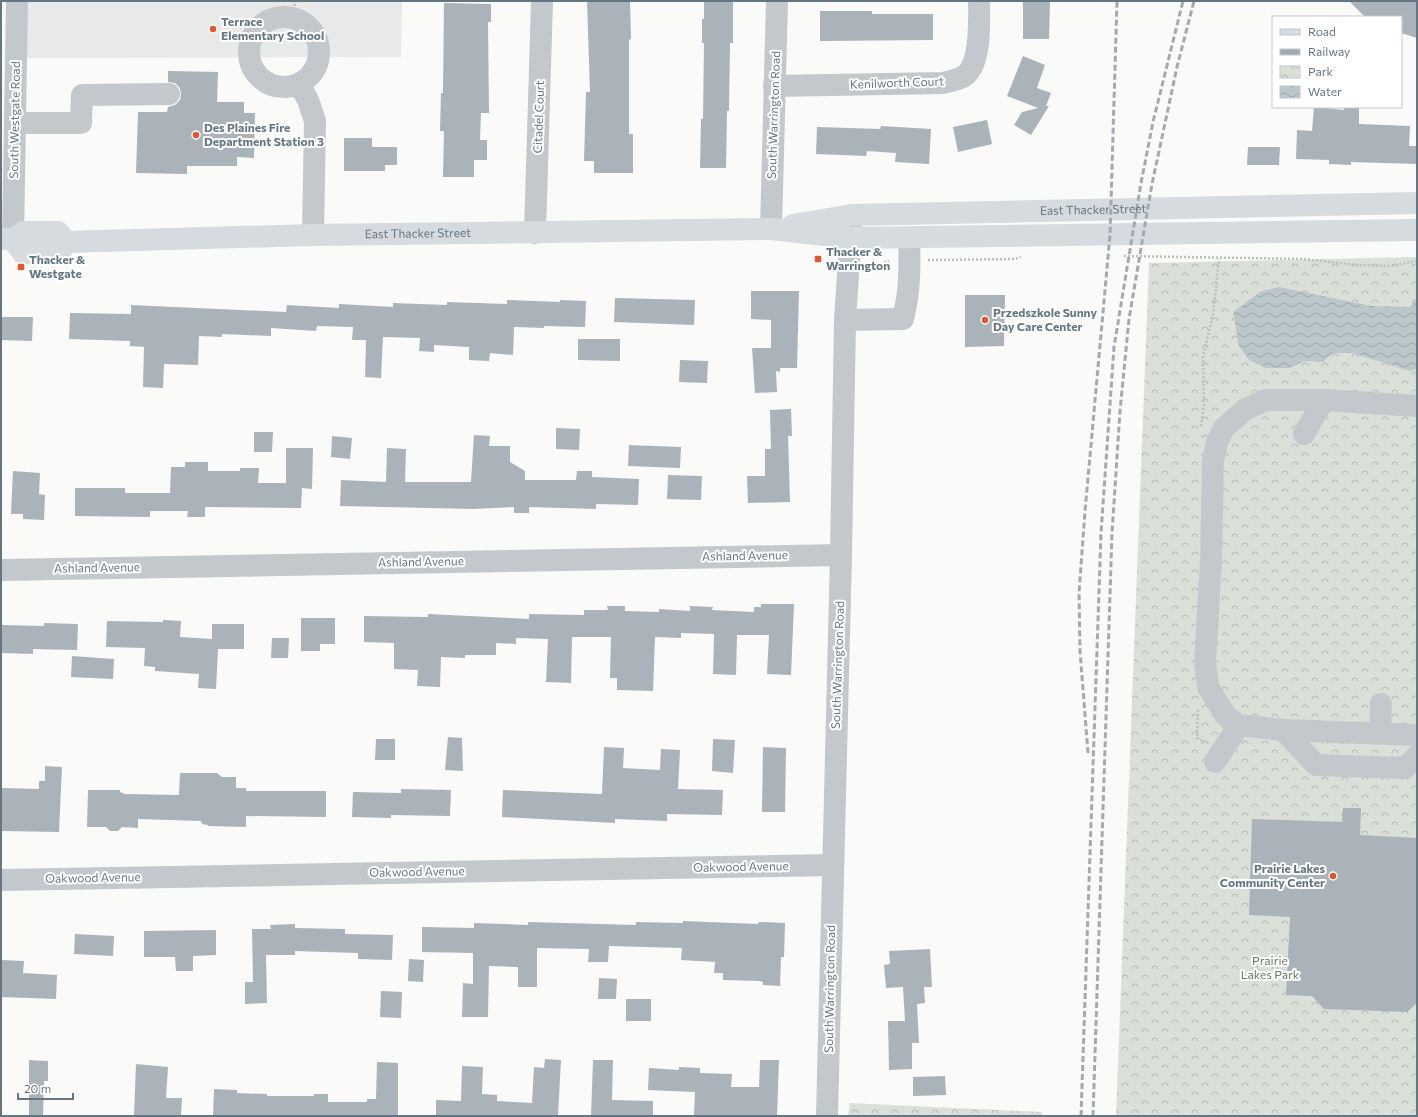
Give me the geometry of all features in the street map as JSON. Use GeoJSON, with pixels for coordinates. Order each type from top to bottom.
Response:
{"type":"FeatureCollection","features":[{"type":"Feature","properties":{"kind":"main road","name":"East Thacker Street"},"geometry":{"type":"LineString","coordinates":[[770,229],[852,214],[1417,203]]}},
{"type":"Feature","properties":{"kind":"main road","name":"East Thacker Street"},"geometry":{"type":"LineString","coordinates":[[7,239],[24,232],[58,232],[66,242],[313,235],[770,229],[851,238],[1417,230]]}},
{"type":"Feature","properties":{"kind":"street","name":"South Westgate Road"},"geometry":{"type":"LineString","coordinates":[[7,239],[15,123],[16,1]]}},
{"type":"Feature","properties":{"kind":"street","name":"Citadel Court"},"geometry":{"type":"LineString","coordinates":[[535,233],[542,1]]}},
{"type":"Feature","properties":{"kind":"street","name":"South Warrington Road"},"geometry":{"type":"LineString","coordinates":[[770,229],[777,1]]}},
{"type":"Feature","properties":{"kind":"street","name":"Kenilworth Court"},"geometry":{"type":"LineString","coordinates":[[774,86],[943,83],[964,76],[971,69],[975,60],[980,1]]}},
{"type":"Feature","properties":{"kind":"street"},"geometry":{"type":"LineString","coordinates":[[293,9],[301,21],[310,27],[316,36],[319,47],[319,58],[315,69],[308,78],[299,84],[288,87],[276,86],[265,81],[256,73],[250,62],[249,50],[251,39],[258,28],[272,19],[293,9]]}},
{"type":"Feature","properties":{"kind":"street"},"geometry":{"type":"LineString","coordinates":[[299,84],[308,100],[315,121],[313,235]]}},
{"type":"Feature","properties":{"kind":"street"},"geometry":{"type":"LineString","coordinates":[[15,123],[81,123],[82,95],[169,94]]}},
{"type":"Feature","properties":{"kind":"street","name":"South Warrington Road"},"geometry":{"type":"LineString","coordinates":[[827,1116],[841,555],[845,320],[852,214]]}},
{"type":"Feature","properties":{"kind":"street"},"geometry":{"type":"LineString","coordinates":[[845,320],[903,319],[908,298],[910,261],[909,238]]}},
{"type":"Feature","properties":{"kind":"street"},"geometry":{"type":"LineString","coordinates":[[1417,406],[1324,400],[1266,400],[1246,409],[1224,428],[1217,442],[1213,461],[1211,561],[1205,662],[1208,687],[1226,716],[1239,725],[1282,730],[1417,735]]}},
{"type":"Feature","properties":{"kind":"street"},"geometry":{"type":"LineString","coordinates":[[1304,434],[1324,400]]}},
{"type":"Feature","properties":{"kind":"street","name":"Ashland Avenue"},"geometry":{"type":"LineString","coordinates":[[1,570],[841,555]]}},
{"type":"Feature","properties":{"kind":"street"},"geometry":{"type":"LineString","coordinates":[[1380,733],[1381,704]]}},
{"type":"Feature","properties":{"kind":"street"},"geometry":{"type":"LineString","coordinates":[[1215,762],[1239,725]]}},
{"type":"Feature","properties":{"kind":"street"},"geometry":{"type":"LineString","coordinates":[[1282,730],[1316,765],[1405,768],[1417,756]]}},
{"type":"Feature","properties":{"kind":"street","name":"Oakwood Avenue"},"geometry":{"type":"LineString","coordinates":[[1,880],[833,865]]}},
{"type":"Feature","properties":{"kind":"path"},"geometry":{"type":"LineString","coordinates":[[1122,256],[1220,259],[1304,259],[1356,265],[1390,266],[1417,261]]}},
{"type":"Feature","properties":{"kind":"path"},"geometry":{"type":"LineString","coordinates":[[869,265],[874,266],[887,261],[1015,259],[1022,257]]}},
{"type":"Feature","properties":{"kind":"path"},"geometry":{"type":"LineString","coordinates":[[1201,432],[1204,404],[1203,357],[1213,314],[1220,259]]}},
{"type":"Feature","properties":{"kind":"shaded area","name":"Terrace Elementary School"},"geometry":{"type":"Polygon","coordinates":[[[25,1],[402,1],[401,57],[24,58],[25,1]]]}},
{"type":"Feature","properties":{"kind":"green space","name":"Prairie Lakes Park"},"geometry":{"type":"Polygon","coordinates":[[[1417,257],[1417,1116],[1116,1116],[1149,263],[1417,257]]]}},
{"type":"Feature","properties":{"kind":"green space"},"geometry":{"type":"Polygon","coordinates":[[[850,1103],[1042,1112],[1042,1116],[848,1116],[850,1103]]]}},
{"type":"Feature","properties":{"kind":"water"},"geometry":{"type":"Polygon","coordinates":[[[1279,287],[1371,306],[1410,307],[1417,298],[1417,369],[1410,371],[1352,353],[1333,353],[1323,362],[1305,361],[1289,368],[1266,368],[1249,360],[1239,346],[1233,312],[1260,292],[1279,287]]]}},
{"type":"Feature","properties":{"kind":"building"},"geometry":{"type":"Polygon","coordinates":[[[587,1],[630,1],[631,39],[629,40],[629,134],[633,134],[633,173],[594,173],[594,161],[584,161],[586,92],[590,92],[587,1]]]}},
{"type":"Feature","properties":{"kind":"building"},"geometry":{"type":"Polygon","coordinates":[[[704,1],[733,1],[733,43],[730,43],[726,168],[700,168],[701,119],[703,119],[704,43],[702,43],[702,19],[704,19],[704,1]]]}},
{"type":"Feature","properties":{"kind":"building"},"geometry":{"type":"Polygon","coordinates":[[[1023,1],[1050,1],[1049,39],[1023,39],[1023,1]]]}},
{"type":"Feature","properties":{"kind":"building"},"geometry":{"type":"Polygon","coordinates":[[[1349,1],[1417,1],[1417,38],[1402,33],[1402,16],[1364,16],[1349,1]]]}},
{"type":"Feature","properties":{"kind":"building"},"geometry":{"type":"Polygon","coordinates":[[[444,3],[491,4],[491,22],[488,22],[489,113],[481,113],[480,140],[487,140],[487,160],[474,160],[474,177],[443,177],[444,131],[440,131],[441,93],[443,93],[444,3]]]}},
{"type":"Feature","properties":{"kind":"building"},"geometry":{"type":"Polygon","coordinates":[[[820,11],[872,11],[872,14],[933,14],[933,40],[820,41],[820,11]]]}},
{"type":"Feature","properties":{"kind":"building"},"geometry":{"type":"Polygon","coordinates":[[[1023,56],[1045,65],[1037,88],[1051,93],[1046,106],[1049,106],[1031,135],[1014,125],[1022,112],[1038,108],[1007,96],[1023,56]]]}},
{"type":"Feature","properties":{"kind":"building","name":"Des Plaines Fire Department Station 3"},"geometry":{"type":"Polygon","coordinates":[[[168,71],[218,72],[217,102],[244,102],[244,113],[255,113],[254,158],[237,157],[237,166],[187,166],[187,174],[136,173],[138,112],[167,112],[168,107],[175,105],[180,100],[180,88],[175,83],[168,82],[168,71]]]}},
{"type":"Feature","properties":{"kind":"building"},"geometry":{"type":"Polygon","coordinates":[[[1314,108],[1344,110],[1344,108],[1359,108],[1359,124],[1410,126],[1409,146],[1417,146],[1417,164],[1351,162],[1351,165],[1329,164],[1329,160],[1296,159],[1297,130],[1312,131],[1314,108]]]}},
{"type":"Feature","properties":{"kind":"building"},"geometry":{"type":"Polygon","coordinates":[[[987,120],[992,144],[958,152],[953,127],[987,120]]]}},
{"type":"Feature","properties":{"kind":"building"},"geometry":{"type":"Polygon","coordinates":[[[881,126],[931,129],[929,164],[895,162],[896,153],[867,151],[866,156],[816,154],[817,127],[880,129],[881,126]]]}},
{"type":"Feature","properties":{"kind":"building"},"geometry":{"type":"Polygon","coordinates":[[[344,138],[372,138],[372,147],[397,147],[397,165],[385,165],[385,171],[344,171],[344,138]]]}},
{"type":"Feature","properties":{"kind":"building"},"geometry":{"type":"Polygon","coordinates":[[[1248,147],[1280,147],[1279,165],[1247,165],[1248,147]]]}},
{"type":"Feature","properties":{"kind":"building"},"geometry":{"type":"Polygon","coordinates":[[[751,291],[799,291],[797,368],[780,368],[780,372],[776,371],[777,392],[755,393],[752,348],[771,348],[771,320],[751,319],[751,291]]]}},
{"type":"Feature","properties":{"kind":"building","name":"Przedszkole Sunny Day Care Center"},"geometry":{"type":"Polygon","coordinates":[[[965,295],[1005,295],[1004,346],[965,347],[965,295]]]}},
{"type":"Feature","properties":{"kind":"building"},"geometry":{"type":"Polygon","coordinates":[[[615,298],[695,300],[694,325],[614,322],[615,298]]]}},
{"type":"Feature","properties":{"kind":"building"},"geometry":{"type":"Polygon","coordinates":[[[507,300],[560,302],[560,300],[586,301],[585,327],[514,327],[513,355],[490,353],[489,361],[469,360],[469,347],[434,345],[434,352],[419,351],[420,338],[383,337],[381,378],[365,377],[366,340],[352,340],[353,327],[317,326],[316,331],[271,328],[271,336],[222,334],[222,337],[199,336],[198,365],[164,364],[163,388],[143,387],[144,347],[130,346],[130,341],[69,339],[70,313],[131,314],[131,305],[286,312],[287,305],[339,308],[339,304],[393,307],[393,303],[447,305],[447,302],[507,304],[507,300]]]}},
{"type":"Feature","properties":{"kind":"building"},"geometry":{"type":"Polygon","coordinates":[[[1,317],[33,317],[32,341],[1,340],[1,317]]]}},
{"type":"Feature","properties":{"kind":"building"},"geometry":{"type":"Polygon","coordinates":[[[578,339],[620,339],[620,361],[578,360],[578,339]]]}},
{"type":"Feature","properties":{"kind":"building"},"geometry":{"type":"Polygon","coordinates":[[[680,360],[708,361],[707,383],[679,382],[680,360]]]}},
{"type":"Feature","properties":{"kind":"building"},"geometry":{"type":"Polygon","coordinates":[[[791,409],[792,436],[788,436],[790,502],[748,503],[747,476],[765,476],[765,449],[771,449],[770,410],[791,409]]]}},
{"type":"Feature","properties":{"kind":"building"},"geometry":{"type":"Polygon","coordinates":[[[556,428],[580,429],[579,450],[556,449],[556,428]]]}},
{"type":"Feature","properties":{"kind":"building"},"geometry":{"type":"Polygon","coordinates":[[[254,432],[273,432],[272,452],[254,452],[254,432]]]}},
{"type":"Feature","properties":{"kind":"building"},"geometry":{"type":"Polygon","coordinates":[[[474,435],[490,436],[489,446],[510,446],[510,462],[525,471],[525,480],[576,480],[577,471],[592,471],[592,477],[639,479],[638,505],[596,504],[596,509],[529,507],[529,513],[514,513],[514,507],[474,509],[340,506],[341,480],[386,482],[387,448],[406,449],[405,482],[471,482],[474,435]]]}},
{"type":"Feature","properties":{"kind":"building"},"geometry":{"type":"Polygon","coordinates":[[[332,436],[352,438],[350,459],[331,457],[332,436]]]}},
{"type":"Feature","properties":{"kind":"building"},"geometry":{"type":"Polygon","coordinates":[[[629,445],[681,447],[680,468],[628,466],[629,445]]]}},
{"type":"Feature","properties":{"kind":"building"},"geometry":{"type":"Polygon","coordinates":[[[286,448],[313,448],[312,489],[302,488],[301,508],[205,507],[205,517],[187,517],[188,511],[150,511],[150,517],[75,516],[75,488],[125,488],[125,493],[170,493],[171,467],[185,467],[185,462],[208,462],[208,471],[240,471],[240,468],[259,468],[258,483],[286,483],[286,448]]]}},
{"type":"Feature","properties":{"kind":"building"},"geometry":{"type":"Polygon","coordinates":[[[13,471],[40,473],[39,494],[45,495],[44,520],[23,519],[23,514],[11,514],[13,471]]]}},
{"type":"Feature","properties":{"kind":"building"},"geometry":{"type":"Polygon","coordinates":[[[668,475],[702,476],[701,500],[667,499],[668,475]]]}},
{"type":"Feature","properties":{"kind":"building"},"geometry":{"type":"Polygon","coordinates":[[[761,604],[794,604],[791,675],[767,674],[769,635],[737,635],[736,675],[713,674],[714,634],[681,633],[681,638],[655,637],[653,691],[617,690],[617,678],[610,678],[611,637],[572,637],[571,683],[546,682],[548,639],[516,638],[516,644],[496,643],[496,655],[465,655],[465,658],[441,657],[440,687],[417,686],[418,670],[394,669],[394,643],[364,642],[364,616],[428,617],[428,614],[529,619],[529,614],[584,615],[584,610],[608,610],[607,606],[625,606],[625,611],[659,612],[659,609],[690,611],[690,606],[713,607],[712,610],[754,612],[754,607],[761,607],[761,604]]]}},
{"type":"Feature","properties":{"kind":"building"},"geometry":{"type":"Polygon","coordinates":[[[301,618],[335,618],[335,644],[320,644],[320,651],[301,651],[301,618]]]}},
{"type":"Feature","properties":{"kind":"building"},"geometry":{"type":"Polygon","coordinates":[[[163,620],[181,621],[180,637],[212,639],[212,624],[244,624],[244,649],[218,649],[216,689],[198,688],[199,674],[155,671],[155,667],[144,666],[145,648],[106,647],[107,621],[163,622],[163,620]]]}},
{"type":"Feature","properties":{"kind":"building"},"geometry":{"type":"Polygon","coordinates":[[[44,623],[78,624],[77,650],[33,649],[33,654],[1,653],[1,625],[44,626],[44,623]]]}},
{"type":"Feature","properties":{"kind":"building"},"geometry":{"type":"Polygon","coordinates":[[[272,638],[289,638],[288,658],[271,658],[272,638]]]}},
{"type":"Feature","properties":{"kind":"building"},"geometry":{"type":"Polygon","coordinates":[[[72,656],[114,659],[113,679],[71,677],[72,656]]]}},
{"type":"Feature","properties":{"kind":"building"},"geometry":{"type":"Polygon","coordinates":[[[448,737],[462,738],[463,771],[445,770],[448,737]]]}},
{"type":"Feature","properties":{"kind":"building"},"geometry":{"type":"Polygon","coordinates":[[[376,739],[395,739],[395,760],[375,760],[376,739]]]}},
{"type":"Feature","properties":{"kind":"building"},"geometry":{"type":"Polygon","coordinates":[[[713,739],[735,740],[733,773],[712,771],[713,739]]]}},
{"type":"Feature","properties":{"kind":"building"},"geometry":{"type":"Polygon","coordinates":[[[604,747],[624,748],[623,768],[660,770],[661,749],[680,750],[678,789],[723,790],[722,815],[667,814],[667,821],[615,819],[615,823],[502,817],[503,790],[602,794],[604,747]]]}},
{"type":"Feature","properties":{"kind":"building"},"geometry":{"type":"Polygon","coordinates":[[[763,747],[786,748],[785,812],[762,812],[763,747]]]}},
{"type":"Feature","properties":{"kind":"building"},"geometry":{"type":"Polygon","coordinates":[[[45,766],[62,767],[59,832],[1,831],[1,788],[39,789],[39,781],[45,781],[45,766]]]}},
{"type":"Feature","properties":{"kind":"building"},"geometry":{"type":"Polygon","coordinates":[[[180,773],[217,773],[222,777],[236,777],[236,788],[246,788],[246,791],[326,791],[326,817],[246,816],[246,827],[208,826],[202,824],[201,821],[138,819],[138,828],[122,827],[118,831],[110,831],[106,827],[87,827],[88,790],[120,790],[120,792],[125,794],[179,795],[180,773]]]}},
{"type":"Feature","properties":{"kind":"building"},"geometry":{"type":"Polygon","coordinates":[[[401,789],[451,790],[450,816],[391,815],[391,818],[352,817],[353,792],[401,793],[401,789]]]}},
{"type":"Feature","properties":{"kind":"building","name":"Prairie Lakes Community Center"},"geometry":{"type":"Polygon","coordinates":[[[1343,808],[1361,808],[1360,835],[1417,838],[1417,1003],[1407,1012],[1324,1009],[1312,996],[1286,995],[1290,917],[1249,915],[1252,819],[1342,822],[1343,808]]]}},
{"type":"Feature","properties":{"kind":"building"},"geometry":{"type":"Polygon","coordinates":[[[683,921],[758,924],[759,922],[785,923],[784,957],[781,957],[780,986],[763,985],[763,982],[759,981],[723,980],[723,973],[714,973],[715,962],[681,960],[682,948],[609,946],[608,962],[588,962],[589,949],[537,948],[537,987],[518,987],[518,967],[489,966],[488,1017],[462,1017],[463,983],[473,984],[473,953],[422,952],[422,927],[474,928],[474,923],[528,925],[528,922],[636,925],[636,922],[683,923],[683,921]]]}},
{"type":"Feature","properties":{"kind":"building"},"geometry":{"type":"Polygon","coordinates":[[[295,924],[295,928],[345,929],[345,934],[393,935],[392,960],[358,959],[358,953],[295,951],[295,955],[266,955],[267,1003],[245,1004],[245,982],[253,982],[252,929],[271,929],[270,925],[295,924]]]}},
{"type":"Feature","properties":{"kind":"building"},"geometry":{"type":"Polygon","coordinates":[[[216,930],[216,955],[193,956],[193,971],[176,971],[175,957],[144,957],[144,931],[216,930]]]}},
{"type":"Feature","properties":{"kind":"building"},"geometry":{"type":"Polygon","coordinates":[[[75,934],[114,936],[113,956],[74,954],[75,934]]]}},
{"type":"Feature","properties":{"kind":"building"},"geometry":{"type":"Polygon","coordinates":[[[930,949],[932,987],[924,987],[925,1003],[917,1004],[919,1043],[912,1043],[912,1069],[889,1070],[888,1021],[905,1021],[903,987],[886,988],[884,965],[890,964],[889,951],[930,949]]]}},
{"type":"Feature","properties":{"kind":"building"},"geometry":{"type":"Polygon","coordinates":[[[409,959],[424,960],[423,982],[408,981],[409,959]]]}},
{"type":"Feature","properties":{"kind":"building"},"geometry":{"type":"Polygon","coordinates":[[[1,960],[24,961],[23,973],[57,975],[56,999],[1,997],[1,960]]]}},
{"type":"Feature","properties":{"kind":"building"},"geometry":{"type":"Polygon","coordinates":[[[599,978],[617,979],[616,999],[598,999],[599,978]]]}},
{"type":"Feature","properties":{"kind":"building"},"geometry":{"type":"Polygon","coordinates":[[[381,991],[402,992],[401,1018],[380,1017],[381,991]]]}},
{"type":"Feature","properties":{"kind":"building"},"geometry":{"type":"Polygon","coordinates":[[[626,999],[651,999],[651,1021],[626,1021],[626,999]]]}},
{"type":"Feature","properties":{"kind":"building"},"geometry":{"type":"Polygon","coordinates":[[[545,1059],[561,1060],[558,1116],[436,1116],[436,1100],[461,1101],[462,1066],[483,1067],[482,1094],[497,1095],[497,1101],[532,1103],[534,1067],[544,1068],[545,1059]]]}},
{"type":"Feature","properties":{"kind":"building"},"geometry":{"type":"Polygon","coordinates":[[[29,1060],[48,1061],[48,1081],[44,1081],[43,1116],[29,1116],[29,1060]]]}},
{"type":"Feature","properties":{"kind":"building"},"geometry":{"type":"Polygon","coordinates":[[[593,1060],[613,1060],[612,1100],[653,1101],[653,1116],[591,1116],[593,1060]]]}},
{"type":"Feature","properties":{"kind":"building"},"geometry":{"type":"Polygon","coordinates":[[[760,1060],[779,1060],[777,1116],[694,1116],[695,1092],[648,1090],[649,1068],[679,1070],[679,1067],[700,1068],[700,1073],[732,1074],[731,1087],[759,1087],[760,1060]]]}},
{"type":"Feature","properties":{"kind":"building"},"geometry":{"type":"Polygon","coordinates":[[[377,1062],[398,1063],[398,1116],[213,1116],[214,1089],[237,1090],[237,1093],[267,1094],[267,1096],[314,1096],[314,1094],[328,1094],[328,1102],[367,1102],[367,1099],[376,1099],[377,1062]]]}},
{"type":"Feature","properties":{"kind":"building"},"geometry":{"type":"Polygon","coordinates":[[[136,1064],[168,1067],[166,1098],[182,1098],[181,1116],[134,1116],[136,1064]]]}},
{"type":"Feature","properties":{"kind":"building"},"geometry":{"type":"Polygon","coordinates":[[[945,1076],[946,1095],[913,1096],[913,1077],[945,1076]]]}},
{"type":"Feature","properties":{"kind":"railway"},"geometry":{"type":"LineString","coordinates":[[1088,753],[1080,651],[1079,593],[1110,235],[1117,1]]}},
{"type":"Feature","properties":{"kind":"railway"},"geometry":{"type":"LineString","coordinates":[[1081,1116],[1101,533],[1114,347],[1141,183],[1153,122],[1183,1]]}},
{"type":"Feature","properties":{"kind":"railway"},"geometry":{"type":"LineString","coordinates":[[1093,1116],[1112,533],[1120,411],[1129,319],[1152,184],[1177,67],[1194,1]]}},
{"type":"Feature","properties":{"kind":"place","name":"Terrace Elementary School"},"geometry":{"type":"Point","coordinates":[213,29]}},
{"type":"Feature","properties":{"kind":"place","name":"Des Plaines Fire Department Station 3"},"geometry":{"type":"Point","coordinates":[196,135]}},
{"type":"Feature","properties":{"kind":"place","name":"Thacker & Warrington"},"geometry":{"type":"Point","coordinates":[818,259]}},
{"type":"Feature","properties":{"kind":"place","name":"Thacker & Westgate"},"geometry":{"type":"Point","coordinates":[21,267]}},
{"type":"Feature","properties":{"kind":"place","name":"Przedszkole Sunny Day Care Center"},"geometry":{"type":"Point","coordinates":[985,320]}},
{"type":"Feature","properties":{"kind":"place","name":"Prairie Lakes Community Center"},"geometry":{"type":"Point","coordinates":[1333,876]}}]}
